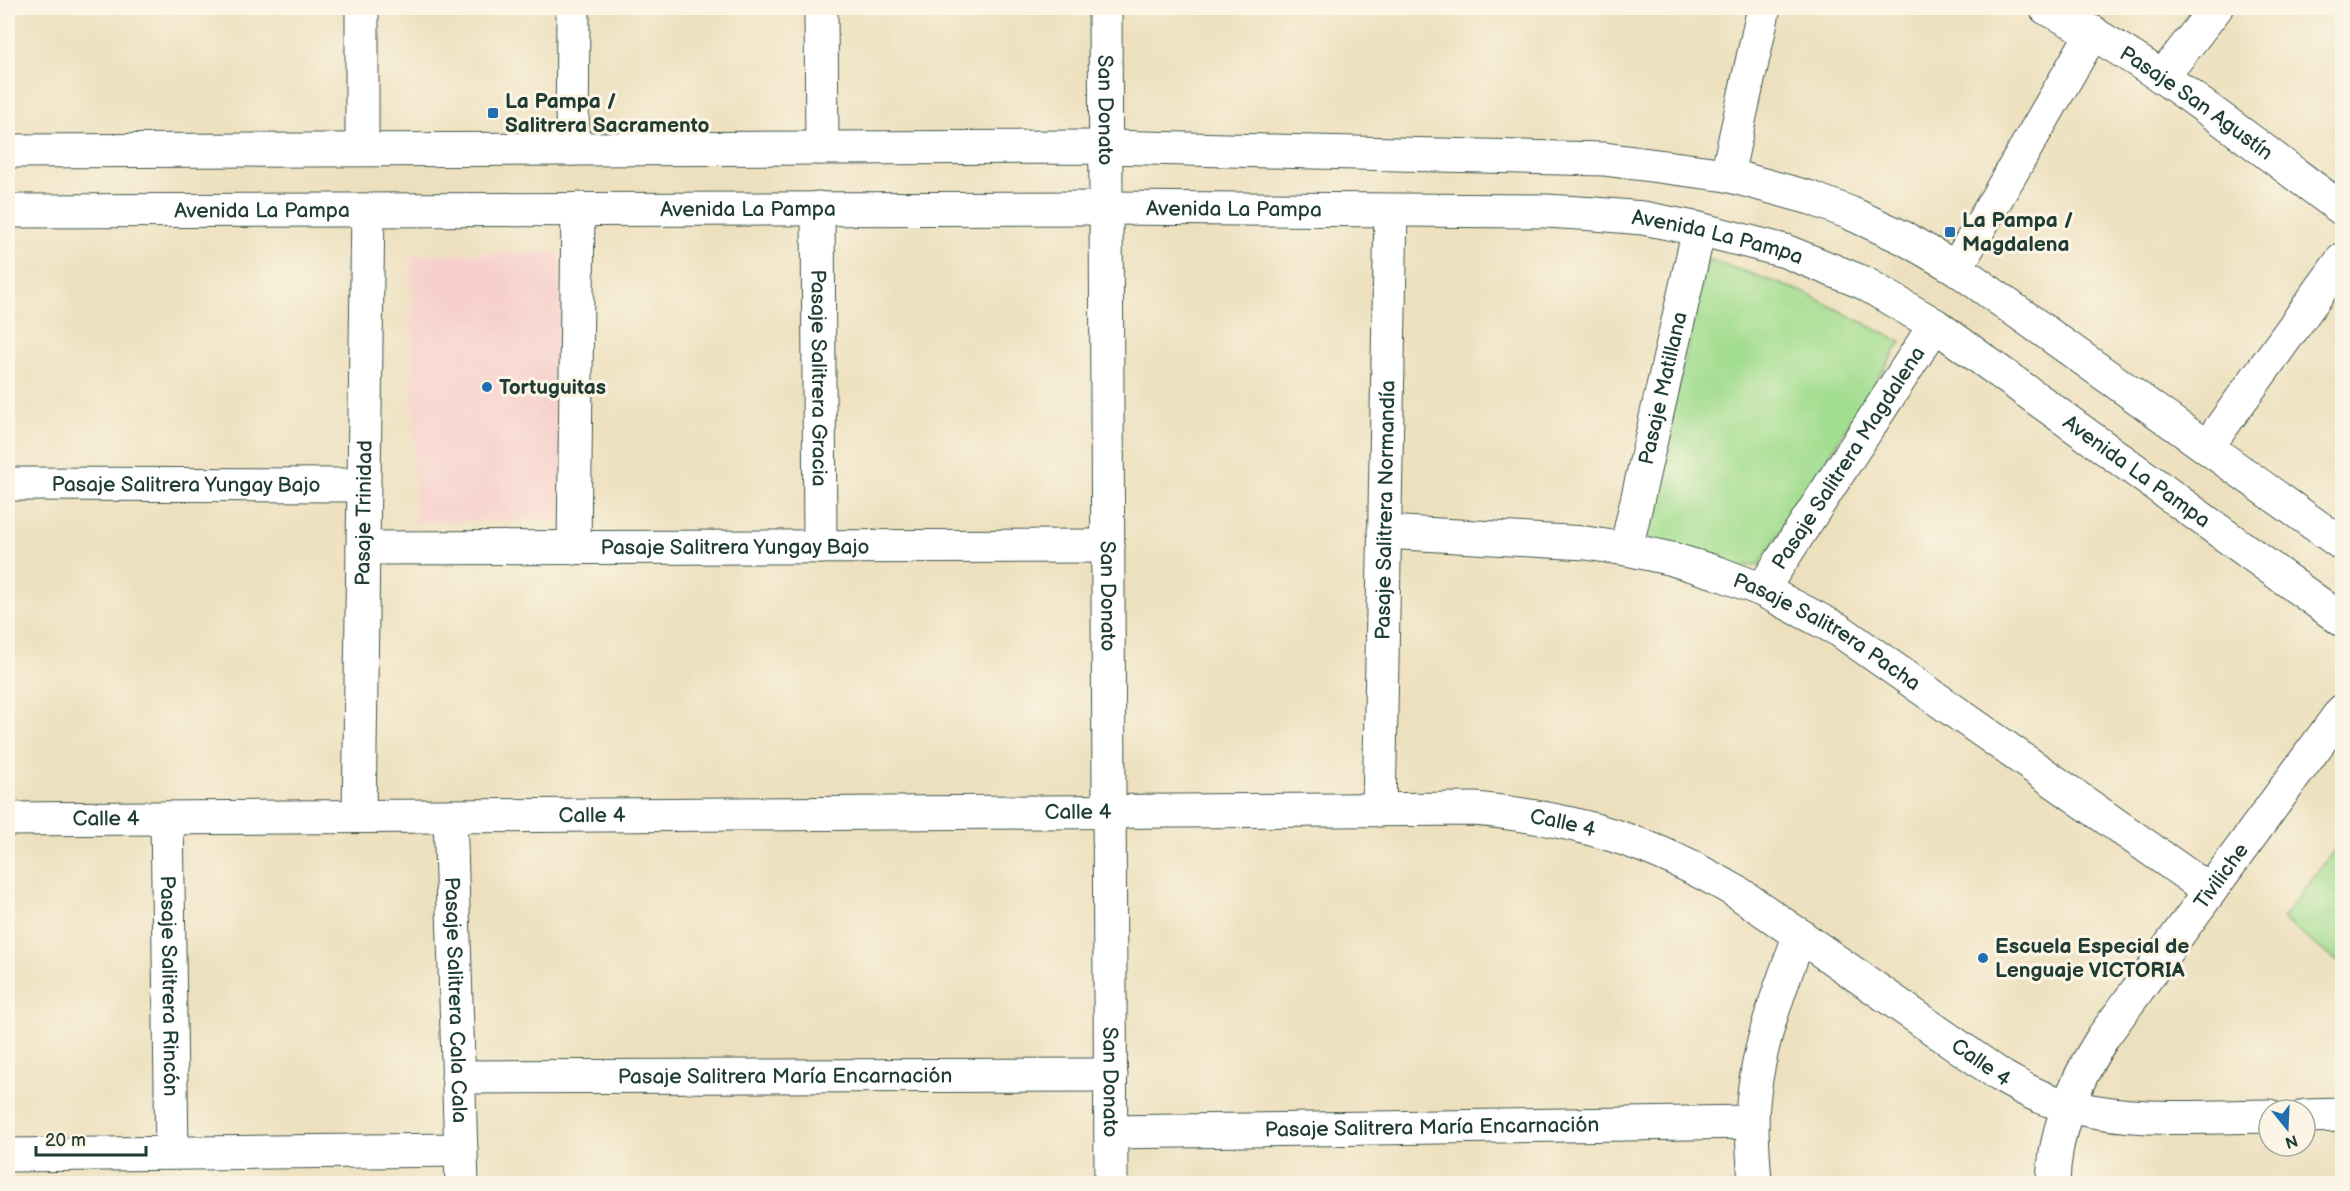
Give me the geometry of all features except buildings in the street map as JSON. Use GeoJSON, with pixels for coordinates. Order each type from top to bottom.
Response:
{"type":"FeatureCollection","features":[{"type":"Feature","properties":{"kind":"street"},"geometry":{"type":"LineString","coordinates":[[362,8],[362,149]]}},
{"type":"Feature","properties":{"kind":"street"},"geometry":{"type":"LineString","coordinates":[[572,149],[573,8]]}},
{"type":"Feature","properties":{"kind":"street"},"geometry":{"type":"LineString","coordinates":[[821,8],[822,148]]}},
{"type":"Feature","properties":{"kind":"street","name":"San Donato"},"geometry":{"type":"LineString","coordinates":[[1105,8],[1111,1184]]}},
{"type":"Feature","properties":{"kind":"street"},"geometry":{"type":"LineString","coordinates":[[1727,175],[1764,8]]}},
{"type":"Feature","properties":{"kind":"street","name":"Pasaje San Agustín"},"geometry":{"type":"LineString","coordinates":[[2046,8],[2093,32],[2163,76],[2343,209]]}},
{"type":"Feature","properties":{"kind":"street"},"geometry":{"type":"LineString","coordinates":[[2163,76],[2216,8]]}},
{"type":"Feature","properties":{"kind":"street"},"geometry":{"type":"LineString","coordinates":[[1956,267],[2093,32]]}},
{"type":"Feature","properties":{"kind":"street"},"geometry":{"type":"LineString","coordinates":[[8,151],[1105,147],[1604,159],[1727,175],[1791,192],[1850,213],[1904,238],[1956,267],[2343,544]]}},
{"type":"Feature","properties":{"kind":"street","name":"Avenida La Pampa"},"geometry":{"type":"LineString","coordinates":[[8,211],[1106,207],[1585,213],[1643,219],[1699,229],[1774,247],[1864,283],[1935,325],[2343,620]]}},
{"type":"Feature","properties":{"kind":"street","name":"Pasaje Salitrera Gracia"},"geometry":{"type":"LineString","coordinates":[[818,208],[820,547]]}},
{"type":"Feature","properties":{"kind":"street"},"geometry":{"type":"LineString","coordinates":[[574,548],[578,209]]}},
{"type":"Feature","properties":{"kind":"street","name":"Pasaje Trinidad"},"geometry":{"type":"LineString","coordinates":[[360,816],[368,210]]}},
{"type":"Feature","properties":{"kind":"street","name":"Pasaje Salitrera Normandía"},"geometry":{"type":"LineString","coordinates":[[1379,810],[1390,211]]}},
{"type":"Feature","properties":{"kind":"street","name":"Pasaje Matillana"},"geometry":{"type":"LineString","coordinates":[[1626,549],[1699,229]]}},
{"type":"Feature","properties":{"kind":"street"},"geometry":{"type":"LineString","coordinates":[[2207,447],[2343,260]]}},
{"type":"Feature","properties":{"kind":"street","name":"Pasaje Salitrera Magdalena"},"geometry":{"type":"LineString","coordinates":[[1762,590],[1935,325]]}},
{"type":"Feature","properties":{"kind":"street","name":"Pasaje Salitrera Yungay Bajo"},"geometry":{"type":"LineString","coordinates":[[8,484],[364,485]]}},
{"type":"Feature","properties":{"kind":"street","name":"Pasaje Salitrera Pacha"},"geometry":{"type":"LineString","coordinates":[[1384,532],[1587,543],[1672,559],[1762,590],[1839,630],[2210,891]]}},
{"type":"Feature","properties":{"kind":"street","name":"Pasaje Salitrera Yungay Bajo"},"geometry":{"type":"LineString","coordinates":[[363,548],[1108,546]]}},
{"type":"Feature","properties":{"kind":"street","name":"Tiviliche"},"geometry":{"type":"LineString","coordinates":[[2053,1184],[2057,1143],[2067,1105],[2088,1060],[2343,711]]}},
{"type":"Feature","properties":{"kind":"street","name":"Calle 4"},"geometry":{"type":"LineString","coordinates":[[8,819],[1476,809],[1525,814],[1573,823],[1621,837],[1662,852],[1702,872],[1740,894],[2004,1078],[2033,1094],[2067,1105],[2118,1114],[2170,1118],[2257,1116]]}},
{"type":"Feature","properties":{"kind":"street","name":"Pasaje Salitrera Cala Cala"},"geometry":{"type":"LineString","coordinates":[[450,816],[462,1184]]}},
{"type":"Feature","properties":{"kind":"street","name":"Pasaje Salitrera Rincón"},"geometry":{"type":"LineString","coordinates":[[167,818],[172,1153]]}},
{"type":"Feature","properties":{"kind":"street"},"geometry":{"type":"LineString","coordinates":[[1755,1184],[1752,1122],[1758,1076],[1767,1031],[1781,982],[1800,935]]}},
{"type":"Feature","properties":{"kind":"street","name":"Pasaje Salitrera María Encarnación"},"geometry":{"type":"LineString","coordinates":[[458,1077],[1111,1075]]}},
{"type":"Feature","properties":{"kind":"street"},"geometry":{"type":"LineString","coordinates":[[2317,1116],[2343,1115]]}},
{"type":"Feature","properties":{"kind":"street","name":"Pasaje Salitrera María Encarnación"},"geometry":{"type":"LineString","coordinates":[[1111,1132],[1752,1122]]}},
{"type":"Feature","properties":{"kind":"street"},"geometry":{"type":"LineString","coordinates":[[8,1155],[461,1150]]}},
{"type":"Feature","properties":{"kind":"shaded area","name":"Tortuguitas"},"geometry":{"type":"Polygon","coordinates":[[[559,252],[563,519],[415,522],[411,255],[559,252]]]}},
{"type":"Feature","properties":{"kind":"green space"},"geometry":{"type":"Polygon","coordinates":[[[1708,259],[1803,292],[1901,342],[1760,564],[1734,568],[1651,543],[1644,531],[1708,259]]]}},
{"type":"Feature","properties":{"kind":"green space"},"geometry":{"type":"Polygon","coordinates":[[[2342,840],[2342,965],[2282,919],[2342,840]]]}},
{"type":"Feature","properties":{"kind":"place","name":"La Pampa / Salitrera Sacramento"},"geometry":{"type":"Point","coordinates":[493,113]}},
{"type":"Feature","properties":{"kind":"place","name":"La Pampa / Magdalena"},"geometry":{"type":"Point","coordinates":[1950,232]}},
{"type":"Feature","properties":{"kind":"place","name":"Tortuguitas"},"geometry":{"type":"Point","coordinates":[487,387]}},
{"type":"Feature","properties":{"kind":"place","name":"Escuela Especial de Lenguaje VICTORIA"},"geometry":{"type":"Point","coordinates":[1983,958]}}]}
